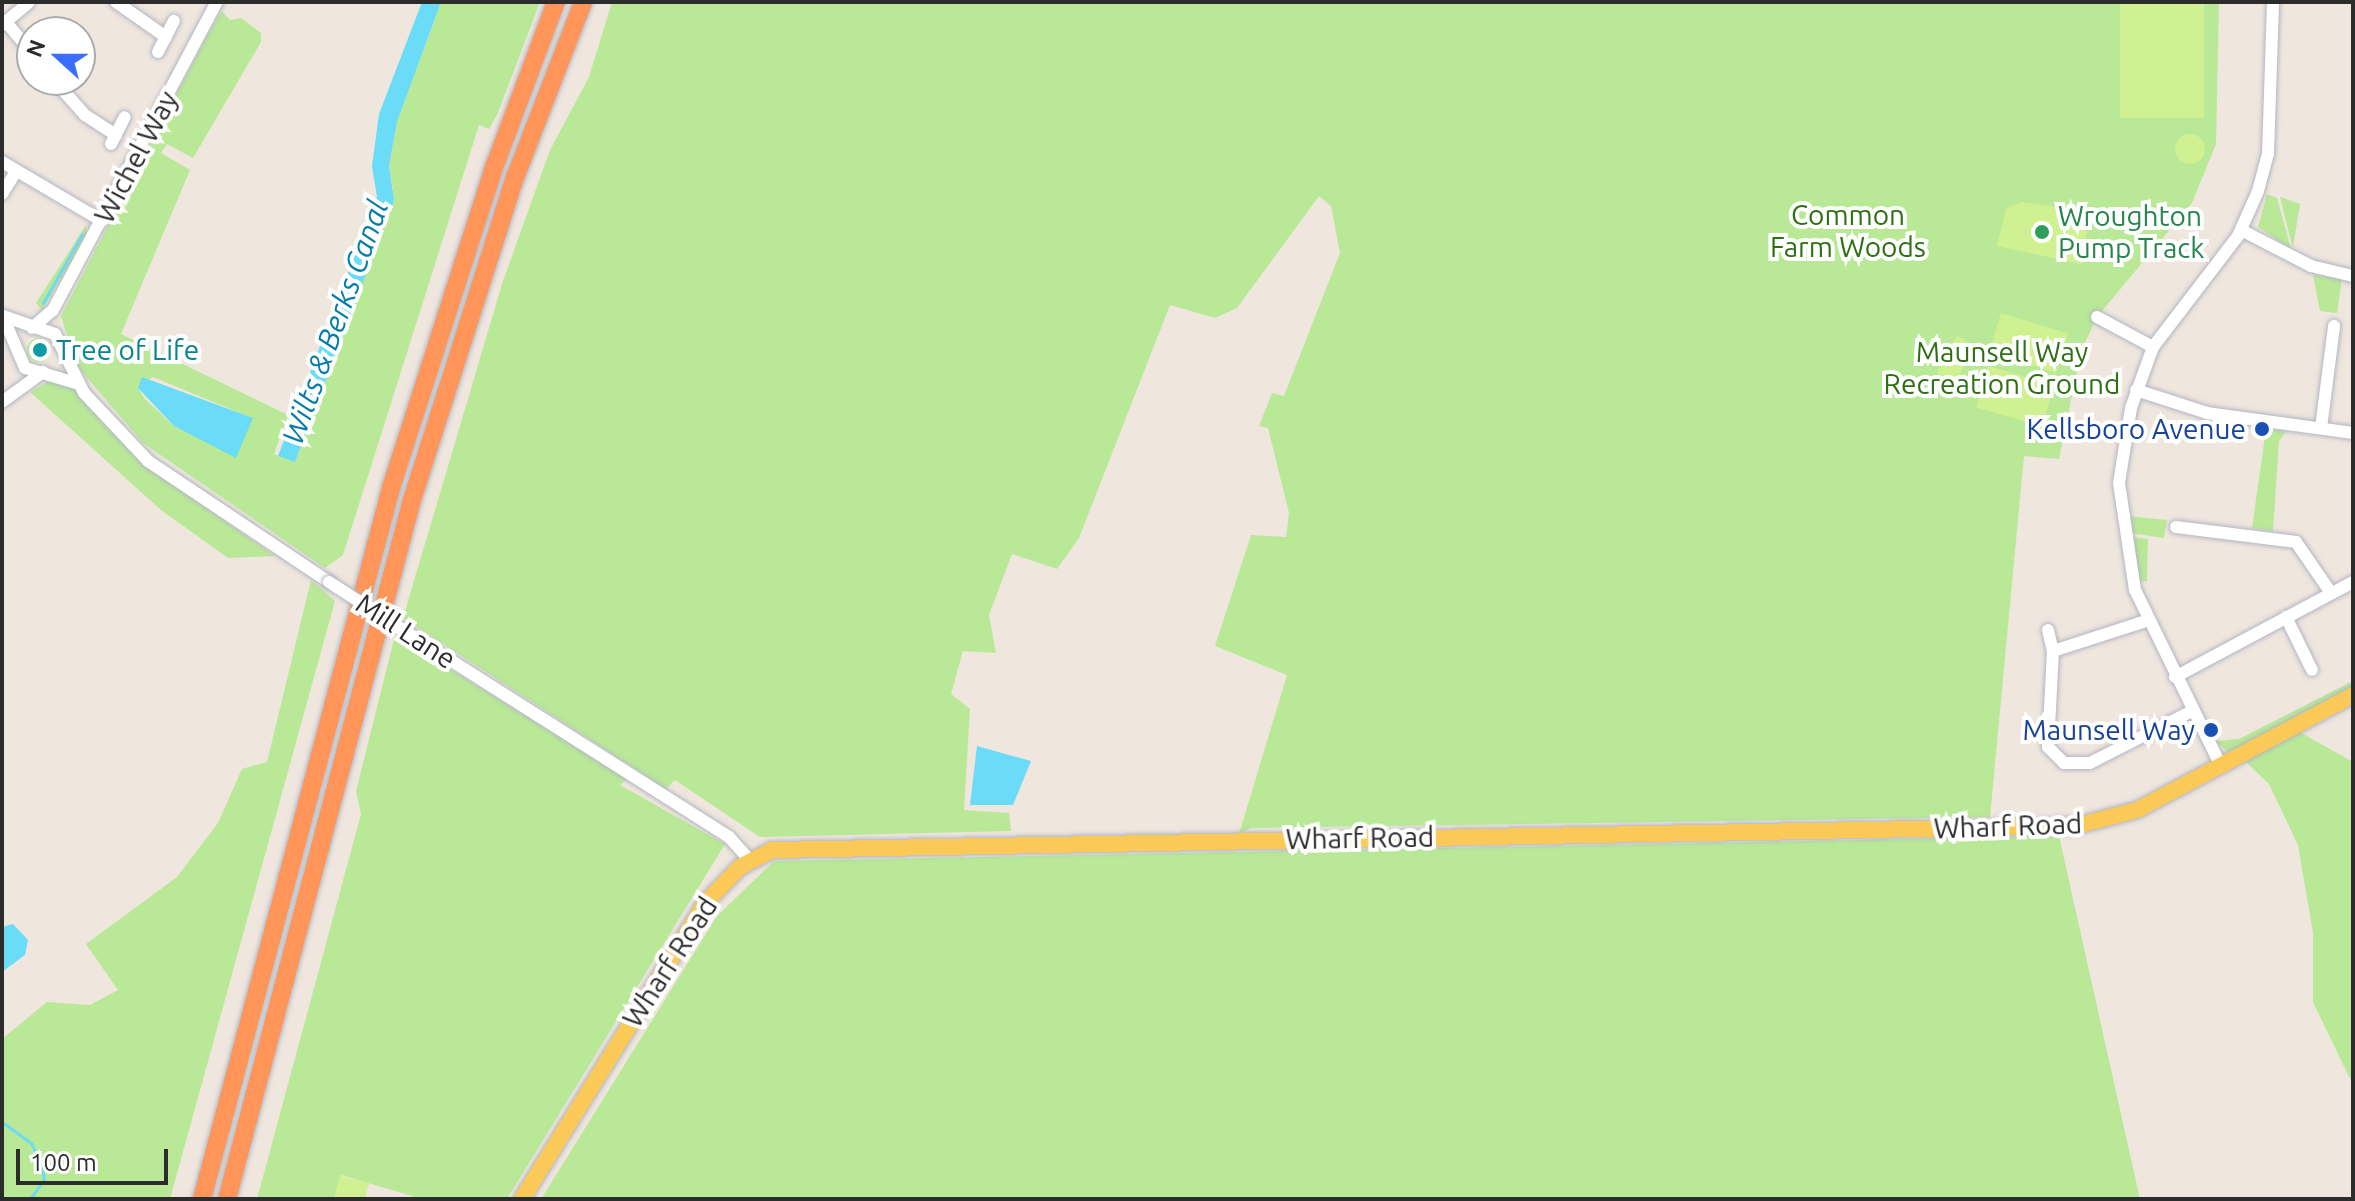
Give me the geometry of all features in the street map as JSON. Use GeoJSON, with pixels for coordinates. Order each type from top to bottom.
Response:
{"type":"FeatureCollection","features":[{"type":"Feature","properties":{"kind":"highway"},"geometry":{"type":"LineString","coordinates":[[202,1199],[400,459],[556,2]]}},
{"type":"Feature","properties":{"kind":"highway"},"geometry":{"type":"LineString","coordinates":[[227,1199],[412,500],[516,175],[583,2]]}},
{"type":"Feature","properties":{"kind":"main road","name":"Wharf Road"},"geometry":{"type":"LineString","coordinates":[[522,1199],[701,910],[750,860],[780,848],[2076,826],[2128,814],[2353,695]]}},
{"type":"Feature","properties":{"kind":"street"},"geometry":{"type":"LineString","coordinates":[[4,23],[29,2]]}},
{"type":"Feature","properties":{"kind":"street"},"geometry":{"type":"LineString","coordinates":[[116,2],[166,37]]}},
{"type":"Feature","properties":{"kind":"street","name":"Wichel Way"},"geometry":{"type":"LineString","coordinates":[[31,329],[53,310],[217,2]]}},
{"type":"Feature","properties":{"kind":"street"},"geometry":{"type":"LineString","coordinates":[[2220,764],[2146,621],[2129,571],[2120,497],[2136,390],[2153,347],[2241,230],[2268,154],[2273,2]]}},
{"type":"Feature","properties":{"kind":"street"},"geometry":{"type":"LineString","coordinates":[[158,52],[174,21]]}},
{"type":"Feature","properties":{"kind":"street"},"geometry":{"type":"LineString","coordinates":[[68,96],[114,139],[125,117]]}},
{"type":"Feature","properties":{"kind":"street"},"geometry":{"type":"LineString","coordinates":[[2,162],[14,175],[102,221]]}},
{"type":"Feature","properties":{"kind":"street"},"geometry":{"type":"LineString","coordinates":[[2,194],[14,175]]}},
{"type":"Feature","properties":{"kind":"street"},"geometry":{"type":"LineString","coordinates":[[2241,230],[2311,266],[2353,276]]}},
{"type":"Feature","properties":{"kind":"street"},"geometry":{"type":"LineString","coordinates":[[2,316],[56,336],[53,310]]}},
{"type":"Feature","properties":{"kind":"street"},"geometry":{"type":"LineString","coordinates":[[2,316],[18,354]]}},
{"type":"Feature","properties":{"kind":"street"},"geometry":{"type":"LineString","coordinates":[[2097,317],[2153,347]]}},
{"type":"Feature","properties":{"kind":"street"},"geometry":{"type":"LineString","coordinates":[[2321,428],[2334,326]]}},
{"type":"Feature","properties":{"kind":"street"},"geometry":{"type":"LineString","coordinates":[[13,390],[18,354],[31,329]]}},
{"type":"Feature","properties":{"kind":"street","name":"Mill Lane"},"geometry":{"type":"LineString","coordinates":[[56,336],[77,383],[155,466],[414,637],[729,837],[750,860]]}},
{"type":"Feature","properties":{"kind":"street"},"geometry":{"type":"LineString","coordinates":[[2,402],[13,390],[45,371],[61,353]]}},
{"type":"Feature","properties":{"kind":"street","name":"Mill Lane"},"geometry":{"type":"LineString","coordinates":[[18,354],[45,371],[77,383]]}},
{"type":"Feature","properties":{"kind":"street"},"geometry":{"type":"LineString","coordinates":[[2136,390],[2207,413],[2353,433]]}},
{"type":"Feature","properties":{"kind":"street"},"geometry":{"type":"LineString","coordinates":[[2176,527],[2293,540],[2310,553],[2331,593]]}},
{"type":"Feature","properties":{"kind":"street"},"geometry":{"type":"LineString","coordinates":[[2175,677],[2353,582]]}},
{"type":"Feature","properties":{"kind":"street"},"geometry":{"type":"LineString","coordinates":[[2286,617],[2312,670]]}},
{"type":"Feature","properties":{"kind":"street"},"geometry":{"type":"LineString","coordinates":[[2053,651],[2146,621]]}},
{"type":"Feature","properties":{"kind":"street"},"geometry":{"type":"LineString","coordinates":[[2048,630],[2053,651],[2046,738],[2059,761],[2104,759],[2192,711]]}},
{"type":"Feature","properties":{"kind":"green space"},"geometry":{"type":"Polygon","coordinates":[[[441,2],[540,2],[497,115],[489,129],[479,125],[343,555],[325,568],[143,443],[77,366],[61,316],[209,32],[222,11],[230,20],[241,18],[261,33],[261,42],[193,158],[167,144],[161,153],[190,170],[121,334],[288,415],[274,454],[295,462],[393,190],[389,166],[397,122],[441,2]],[[153,377],[138,388],[145,399],[174,426],[236,457],[252,418],[153,377]]]}},
{"type":"Feature","properties":{"kind":"green space"},"geometry":{"type":"Polygon","coordinates":[[[612,2],[2219,2],[2216,144],[2192,203],[2097,317],[2081,351],[2059,459],[2024,456],[1990,817],[1251,828],[1239,834],[1287,675],[1215,646],[1251,535],[1286,537],[1289,513],[1268,428],[1259,426],[1272,393],[1284,396],[1340,253],[1331,206],[1319,196],[1237,308],[1215,318],[1170,305],[1079,538],[1057,569],[1012,554],[989,615],[996,653],[963,651],[951,694],[970,709],[964,810],[1009,813],[1011,831],[760,837],[675,780],[666,789],[403,618],[502,284],[550,150],[589,77],[612,2]]]}},
{"type":"Feature","properties":{"kind":"green space"},"geometry":{"type":"Polygon","coordinates":[[[2120,2],[2204,2],[2204,118],[2120,118],[2120,2]]]}},
{"type":"Feature","properties":{"kind":"green space"},"geometry":{"type":"Polygon","coordinates":[[[2190,134],[2196,135],[2204,143],[2204,155],[2196,163],[2190,164],[2184,163],[2176,155],[2175,149],[2176,143],[2184,135],[2190,134]]]}},
{"type":"Feature","properties":{"kind":"green space"},"geometry":{"type":"Polygon","coordinates":[[[2267,194],[2277,198],[2291,249],[2258,227],[2267,194]]]}},
{"type":"Feature","properties":{"kind":"green space"},"geometry":{"type":"Polygon","coordinates":[[[2280,197],[2300,204],[2293,247],[2291,241],[2280,197]]]}},
{"type":"Feature","properties":{"kind":"green space","name":"Wroughton Pump Track"},"geometry":{"type":"Polygon","coordinates":[[[2021,202],[2082,211],[2088,225],[2081,264],[1997,246],[2006,209],[2021,202]]]}},
{"type":"Feature","properties":{"kind":"green space"},"geometry":{"type":"Polygon","coordinates":[[[86,225],[87,236],[42,310],[36,303],[86,225]]]}},
{"type":"Feature","properties":{"kind":"green space"},"geometry":{"type":"Polygon","coordinates":[[[2313,275],[2342,279],[2337,313],[2320,311],[2313,275]]]}},
{"type":"Feature","properties":{"kind":"green space"},"geometry":{"type":"Polygon","coordinates":[[[2001,313],[2068,333],[2056,373],[1989,352],[2001,313]]]}},
{"type":"Feature","properties":{"kind":"green space"},"geometry":{"type":"Polygon","coordinates":[[[1957,336],[1975,346],[1955,383],[1937,373],[1957,336]]]}},
{"type":"Feature","properties":{"kind":"green space"},"geometry":{"type":"Polygon","coordinates":[[[39,338],[50,345],[51,350],[44,361],[39,362],[28,355],[27,350],[34,339],[39,338]]]}},
{"type":"Feature","properties":{"kind":"green space"},"geometry":{"type":"Polygon","coordinates":[[[1988,366],[2054,385],[2042,426],[1976,407],[1988,366]]]}},
{"type":"Feature","properties":{"kind":"green space"},"geometry":{"type":"Polygon","coordinates":[[[49,381],[73,388],[140,462],[275,556],[228,558],[161,510],[30,392],[49,381]]]}},
{"type":"Feature","properties":{"kind":"green space"},"geometry":{"type":"Polygon","coordinates":[[[2266,429],[2286,431],[2279,441],[2273,531],[2252,528],[2266,429]]]}},
{"type":"Feature","properties":{"kind":"green space"},"geometry":{"type":"Polygon","coordinates":[[[2128,516],[2167,520],[2164,538],[2130,533],[2128,516]]]}},
{"type":"Feature","properties":{"kind":"green space"},"geometry":{"type":"Polygon","coordinates":[[[2131,537],[2148,539],[2147,581],[2139,581],[2131,537]]]}},
{"type":"Feature","properties":{"kind":"green space"},"geometry":{"type":"Polygon","coordinates":[[[311,580],[335,601],[170,1199],[2,1199],[2,1039],[47,1002],[90,1005],[118,990],[86,944],[177,877],[218,823],[242,769],[267,762],[311,580]]]}},
{"type":"Feature","properties":{"kind":"green space"},"geometry":{"type":"Polygon","coordinates":[[[395,635],[627,779],[620,785],[725,844],[507,1199],[422,1199],[341,1175],[334,1199],[257,1199],[361,814],[356,791],[395,635]]]}},
{"type":"Feature","properties":{"kind":"green space"},"geometry":{"type":"Polygon","coordinates":[[[2353,681],[2353,689],[2229,753],[2215,741],[2239,739],[2353,681]]]}},
{"type":"Feature","properties":{"kind":"green space"},"geometry":{"type":"Polygon","coordinates":[[[2298,731],[2353,762],[2353,1085],[2313,1002],[2313,933],[2298,845],[2269,784],[2246,762],[2298,731]]]}},
{"type":"Feature","properties":{"kind":"green space"},"geometry":{"type":"Polygon","coordinates":[[[2059,836],[2140,1199],[541,1199],[717,916],[774,861],[2059,836]]]}},
{"type":"Feature","properties":{"kind":"green space"},"geometry":{"type":"Polygon","coordinates":[[[340,1176],[369,1183],[365,1199],[334,1199],[340,1176]]]}},
{"type":"Feature","properties":{"kind":"water","name":"Wilts & Berks Canal"},"geometry":{"type":"Polygon","coordinates":[[[422,2],[441,2],[397,122],[389,166],[394,200],[295,462],[278,456],[377,197],[372,166],[379,114],[422,2]]]}},
{"type":"Feature","properties":{"kind":"water"},"geometry":{"type":"Polygon","coordinates":[[[142,377],[253,418],[236,458],[174,426],[138,388],[142,377]]]}},
{"type":"Feature","properties":{"kind":"water"},"geometry":{"type":"Polygon","coordinates":[[[977,746],[1031,761],[1013,805],[970,805],[977,746]]]}},
{"type":"Feature","properties":{"kind":"water"},"geometry":{"type":"Polygon","coordinates":[[[13,924],[28,940],[25,955],[2,972],[2,927],[13,924]]]}},
{"type":"Feature","properties":{"kind":"waterway"},"geometry":{"type":"LineString","coordinates":[[43,303],[82,234]]}},
{"type":"Feature","properties":{"kind":"waterway"},"geometry":{"type":"LineString","coordinates":[[2,1122],[31,1143],[40,1161],[44,1179],[30,1199]]}},
{"type":"Feature","properties":{"kind":"place","name":"Wroughton Pump Track"},"geometry":{"type":"Point","coordinates":[2042,232]}},
{"type":"Feature","properties":{"kind":"place","name":"Tree of Life"},"geometry":{"type":"Point","coordinates":[40,350]}},
{"type":"Feature","properties":{"kind":"place","name":"Kellsboro Avenue"},"geometry":{"type":"Point","coordinates":[2262,429]}},
{"type":"Feature","properties":{"kind":"place","name":"Maunsell Way"},"geometry":{"type":"Point","coordinates":[2211,730]}},
{"type":"Feature","properties":{"kind":"park label","name":"Common Farm Woods"},"geometry":{"type":"Point","coordinates":[1848,231]}},
{"type":"Feature","properties":{"kind":"park label","name":"Maunsell Way Recreation Ground"},"geometry":{"type":"Point","coordinates":[2002,368]}}]}
